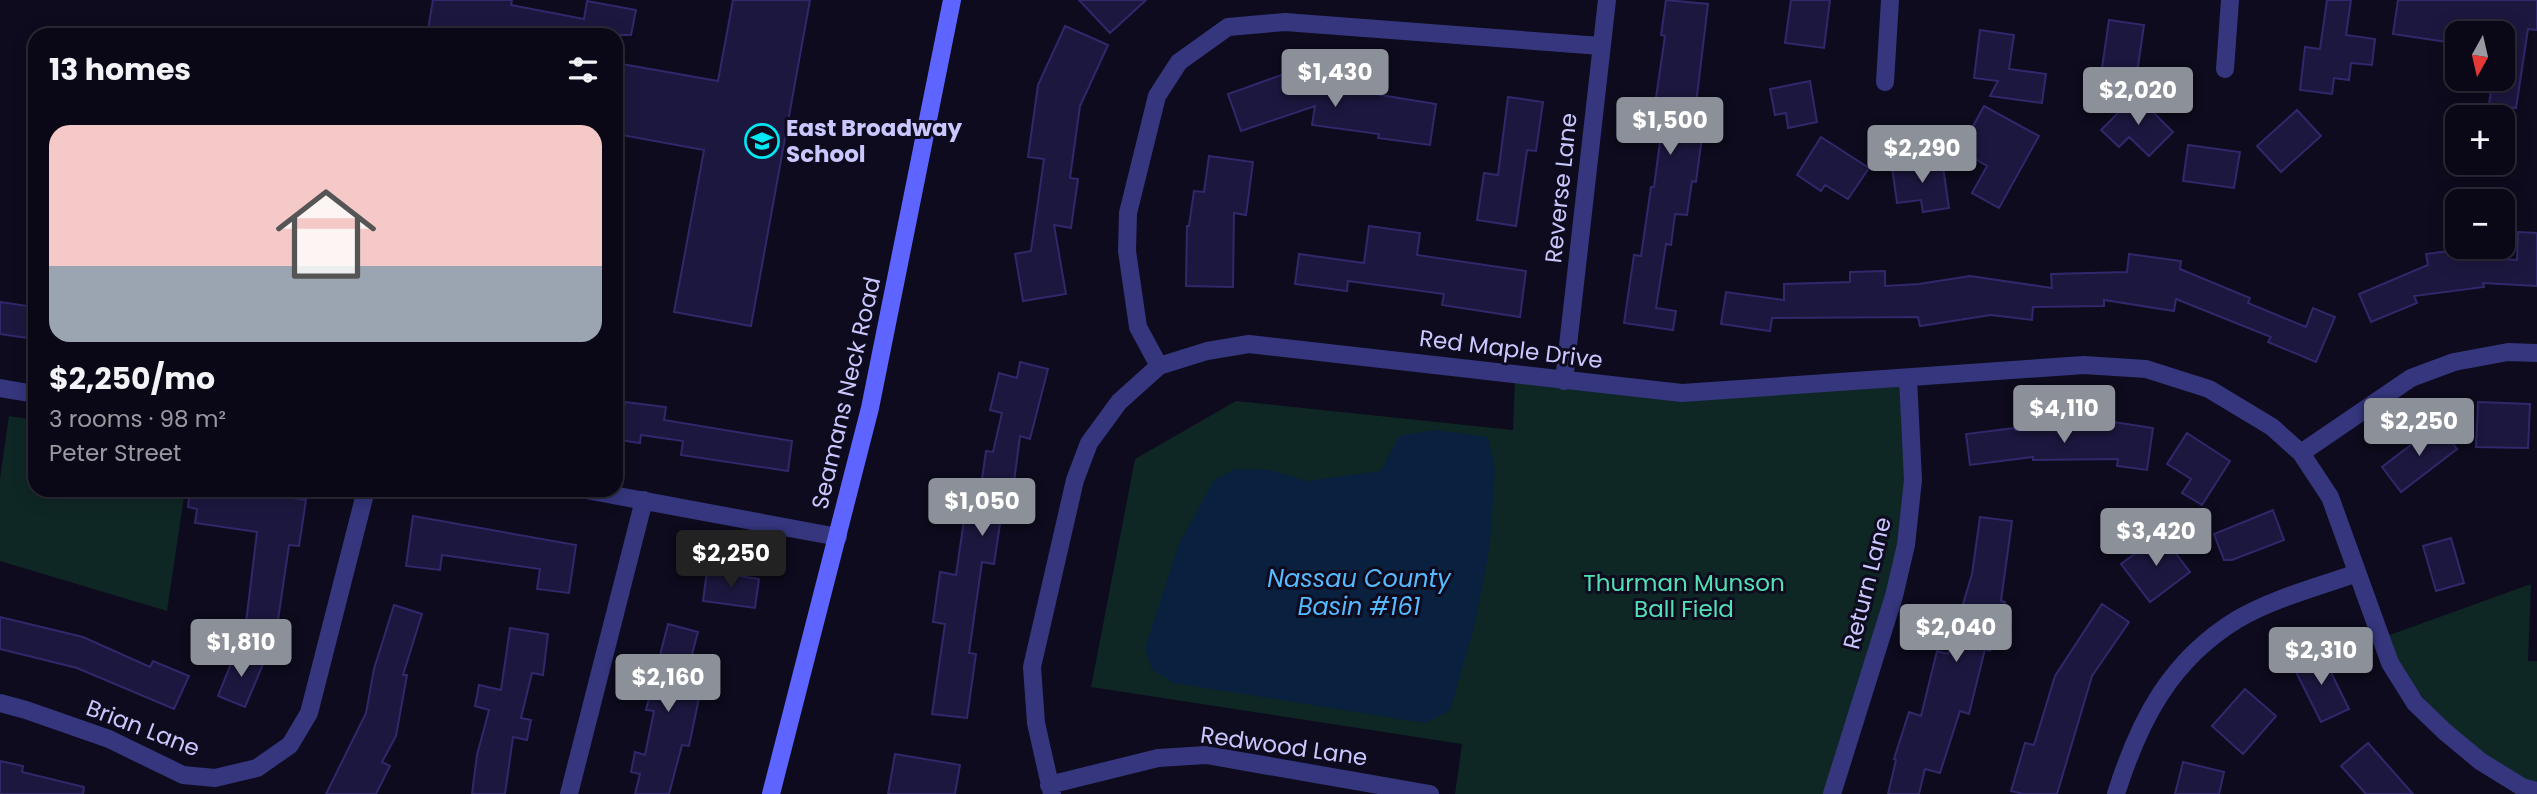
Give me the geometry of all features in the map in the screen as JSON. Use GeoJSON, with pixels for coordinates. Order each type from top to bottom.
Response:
{"type":"FeatureCollection","features":[{"type":"Feature","properties":{"kind":"main road","name":"Seamans Neck Road"},"geometry":{"type":"LineString","coordinates":[[771,794],[870,408],[951,0]]}},
{"type":"Feature","properties":{"kind":"street","name":"Reverse Lane"},"geometry":{"type":"LineString","coordinates":[[1564,381],[1607,0]]}},
{"type":"Feature","properties":{"kind":"street"},"geometry":{"type":"LineString","coordinates":[[1885,82],[1890,0]]}},
{"type":"Feature","properties":{"kind":"street"},"geometry":{"type":"LineString","coordinates":[[2225,69],[2230,0]]}},
{"type":"Feature","properties":{"kind":"street"},"geometry":{"type":"LineString","coordinates":[[1159,366],[1138,327],[1126,251],[1128,213],[1157,96],[1179,62],[1228,27],[1285,22],[1601,46]]}},
{"type":"Feature","properties":{"kind":"street","name":"Red Maple Drive"},"geometry":{"type":"LineString","coordinates":[[1050,789],[1036,723],[1032,667],[1076,480],[1089,443],[1119,402],[1159,366],[1207,351],[1248,344],[1682,393],[2084,365],[2146,369],[2209,389],[2272,426],[2301,453],[2330,497],[2390,663],[2415,703],[2480,761],[2522,787],[2537,791]]}},
{"type":"Feature","properties":{"kind":"street"},"geometry":{"type":"LineString","coordinates":[[2301,453],[2410,379],[2454,362],[2508,352],[2537,353]]}},
{"type":"Feature","properties":{"kind":"street","name":"Return Lane"},"geometry":{"type":"LineString","coordinates":[[1832,794],[1894,596],[1906,545],[1913,480],[1908,378]]}},
{"type":"Feature","properties":{"kind":"street"},"geometry":{"type":"LineString","coordinates":[[0,388],[28,393]]}},
{"type":"Feature","properties":{"kind":"street"},"geometry":{"type":"LineString","coordinates":[[623,496],[838,537]]}},
{"type":"Feature","properties":{"kind":"street","name":"Brian Lane"},"geometry":{"type":"LineString","coordinates":[[0,704],[26,710],[109,739],[183,775],[215,778],[257,768],[290,745],[309,713],[364,497]]}},
{"type":"Feature","properties":{"kind":"street"},"geometry":{"type":"LineString","coordinates":[[569,794],[644,500]]}},
{"type":"Feature","properties":{"kind":"street"},"geometry":{"type":"LineString","coordinates":[[2116,794],[2130,749],[2143,720],[2172,677],[2203,645],[2248,614],[2278,600],[2357,573]]}},
{"type":"Feature","properties":{"kind":"street","name":"Redwood Lane"},"geometry":{"type":"LineString","coordinates":[[1050,789],[1158,758],[1206,755],[1419,793]]}},
{"type":"Feature","properties":{"kind":"green space","name":"Thurman Munson Ball Field"},"geometry":{"type":"Polygon","coordinates":[[[1515,378],[1687,397],[1903,383],[1908,472],[1895,563],[1864,679],[1827,794],[1455,794],[1462,744],[1091,687],[1135,459],[1236,401],[1513,430],[1515,378]]]}},
{"type":"Feature","properties":{"kind":"green space"},"geometry":{"type":"Polygon","coordinates":[[[9,416],[28,419],[28,497],[184,497],[167,611],[0,561],[0,478],[9,416]]]}},
{"type":"Feature","properties":{"kind":"green space"},"geometry":{"type":"Polygon","coordinates":[[[2531,584],[2528,661],[2537,661],[2537,788],[2452,736],[2394,659],[2384,637],[2531,584]]]}},
{"type":"Feature","properties":{"kind":"water","name":"Nassau County Basin #161"},"geometry":{"type":"Polygon","coordinates":[[[1434,430],[1488,437],[1495,469],[1490,545],[1475,623],[1450,710],[1425,723],[1174,683],[1152,670],[1145,649],[1178,546],[1214,480],[1235,469],[1270,470],[1307,481],[1381,471],[1399,436],[1434,430]]]}},
{"type":"Feature","properties":{"kind":"building"},"geometry":{"type":"Polygon","coordinates":[[[433,0],[512,0],[511,5],[584,19],[587,1],[636,10],[631,35],[623,35],[623,28],[428,28],[433,0]]]}},
{"type":"Feature","properties":{"kind":"building"},"geometry":{"type":"Polygon","coordinates":[[[733,0],[810,0],[751,326],[674,312],[704,150],[623,135],[623,64],[718,81],[733,0]]]}},
{"type":"Feature","properties":{"kind":"building"},"geometry":{"type":"Polygon","coordinates":[[[1079,0],[1146,0],[1110,33],[1079,0]]]}},
{"type":"Feature","properties":{"kind":"building"},"geometry":{"type":"Polygon","coordinates":[[[1666,0],[1708,4],[1693,129],[1703,130],[1696,182],[1692,181],[1687,215],[1675,214],[1671,245],[1666,244],[1656,308],[1676,311],[1673,330],[1624,323],[1634,255],[1641,256],[1664,112],[1654,111],[1665,36],[1661,35],[1666,0]]]}},
{"type":"Feature","properties":{"kind":"building"},"geometry":{"type":"Polygon","coordinates":[[[1791,0],[1830,0],[1824,48],[1785,43],[1791,0]]]}},
{"type":"Feature","properties":{"kind":"building"},"geometry":{"type":"Polygon","coordinates":[[[2327,0],[2351,0],[2346,35],[2375,39],[2372,65],[2351,63],[2349,80],[2334,78],[2332,94],[2300,90],[2305,47],[2320,49],[2327,0]]]}},
{"type":"Feature","properties":{"kind":"building"},"geometry":{"type":"Polygon","coordinates":[[[2398,0],[2537,0],[2537,30],[2528,29],[2516,108],[2515,105],[2489,104],[2491,91],[2515,91],[2515,21],[2445,21],[2445,42],[2393,34],[2398,0]]]}},
{"type":"Feature","properties":{"kind":"building"},"geometry":{"type":"Polygon","coordinates":[[[2109,20],[2144,25],[2137,73],[2102,68],[2109,20]]]}},
{"type":"Feature","properties":{"kind":"building"},"geometry":{"type":"Polygon","coordinates":[[[1065,26],[1108,45],[1080,106],[1070,178],[1078,179],[1071,228],[1054,225],[1066,294],[1023,301],[1015,254],[1031,251],[1044,159],[1028,157],[1038,85],[1065,26]]]}},
{"type":"Feature","properties":{"kind":"building"},"geometry":{"type":"Polygon","coordinates":[[[1980,30],[2014,35],[2009,69],[2046,74],[2042,103],[1990,96],[1998,81],[1974,78],[1980,30]]]}},
{"type":"Feature","properties":{"kind":"building"},"geometry":{"type":"Polygon","coordinates":[[[1287,73],[1289,80],[1436,104],[1430,145],[1378,138],[1379,134],[1312,125],[1315,106],[1241,131],[1228,94],[1287,73]]]}},
{"type":"Feature","properties":{"kind":"building"},"geometry":{"type":"Polygon","coordinates":[[[1810,81],[1817,122],[1788,128],[1786,113],[1775,115],[1770,89],[1810,81]]]}},
{"type":"Feature","properties":{"kind":"building"},"geometry":{"type":"Polygon","coordinates":[[[2136,95],[2173,132],[2149,156],[2129,137],[2119,147],[2101,130],[2136,95]]]}},
{"type":"Feature","properties":{"kind":"building"},"geometry":{"type":"Polygon","coordinates":[[[1508,97],[1543,102],[1536,151],[1527,150],[1516,226],[1477,220],[1484,173],[1498,175],[1508,97]]]}},
{"type":"Feature","properties":{"kind":"building"},"geometry":{"type":"Polygon","coordinates":[[[1984,106],[2039,136],[1999,208],[1972,193],[1987,166],[1960,150],[1984,106]]]}},
{"type":"Feature","properties":{"kind":"building"},"geometry":{"type":"Polygon","coordinates":[[[2297,110],[2321,136],[2281,172],[2257,146],[2297,110]]]}},
{"type":"Feature","properties":{"kind":"building"},"geometry":{"type":"Polygon","coordinates":[[[1821,137],[1869,168],[1848,199],[1825,185],[1821,191],[1797,175],[1821,137]]]}},
{"type":"Feature","properties":{"kind":"building"},"geometry":{"type":"Polygon","coordinates":[[[2188,145],[2240,152],[2234,188],[2183,181],[2188,145]]]}},
{"type":"Feature","properties":{"kind":"building"},"geometry":{"type":"Polygon","coordinates":[[[1209,156],[1253,162],[1246,215],[1234,213],[1233,287],[1186,286],[1187,226],[1194,191],[1204,192],[1209,156]]]}},
{"type":"Feature","properties":{"kind":"building"},"geometry":{"type":"Polygon","coordinates":[[[1942,160],[1949,208],[1923,212],[1921,200],[1897,203],[1892,167],[1942,160]]]}},
{"type":"Feature","properties":{"kind":"building"},"geometry":{"type":"Polygon","coordinates":[[[1369,226],[1420,233],[1417,255],[1526,271],[1520,317],[1442,305],[1444,294],[1348,281],[1347,291],[1295,284],[1299,254],[1364,263],[1369,226]]]}},
{"type":"Feature","properties":{"kind":"building"},"geometry":{"type":"Polygon","coordinates":[[[2518,232],[2537,233],[2537,286],[2483,283],[2484,287],[2414,296],[2417,303],[2371,322],[2359,294],[2428,265],[2426,254],[2445,251],[2445,259],[2517,260],[2518,232]]]}},
{"type":"Feature","properties":{"kind":"building"},"geometry":{"type":"Polygon","coordinates":[[[2129,254],[2181,261],[2180,269],[2250,298],[2248,303],[2306,327],[2313,308],[2335,317],[2316,362],[2268,342],[2271,337],[2176,299],[2174,311],[2104,300],[2104,306],[2033,307],[2032,320],[1991,315],[1920,326],[1918,317],[1772,318],[1770,331],[1721,324],[1726,292],[1784,300],[1784,284],[1850,282],[1850,272],[1885,271],[1885,286],[1970,276],[2052,288],[2051,274],[2127,272],[2129,254]]]}},
{"type":"Feature","properties":{"kind":"building"},"geometry":{"type":"Polygon","coordinates":[[[0,302],[28,306],[28,338],[0,334],[0,302]]]}},
{"type":"Feature","properties":{"kind":"building"},"geometry":{"type":"Polygon","coordinates":[[[1020,362],[1048,369],[1030,439],[1020,436],[1011,505],[1003,504],[994,564],[982,562],[969,653],[976,654],[967,718],[932,714],[945,624],[933,622],[940,572],[956,575],[964,520],[976,522],[986,451],[993,452],[1002,413],[990,410],[999,373],[1017,378],[1020,362]]]}},
{"type":"Feature","properties":{"kind":"building"},"geometry":{"type":"Polygon","coordinates":[[[625,402],[666,407],[664,420],[792,441],[788,471],[681,455],[683,441],[641,435],[640,443],[623,441],[625,402]]]}},
{"type":"Feature","properties":{"kind":"building"},"geometry":{"type":"Polygon","coordinates":[[[2478,402],[2530,404],[2528,448],[2476,447],[2478,402]]]}},
{"type":"Feature","properties":{"kind":"building"},"geometry":{"type":"Polygon","coordinates":[[[2107,421],[2153,428],[2147,470],[2117,466],[2118,459],[2033,460],[2033,457],[1970,465],[1966,434],[2015,428],[2106,429],[2107,421]]]}},
{"type":"Feature","properties":{"kind":"building"},"geometry":{"type":"Polygon","coordinates":[[[2438,424],[2457,449],[2401,492],[2382,467],[2438,424]]]}},
{"type":"Feature","properties":{"kind":"building"},"geometry":{"type":"Polygon","coordinates":[[[2187,433],[2230,461],[2202,505],[2182,493],[2191,479],[2167,464],[2187,433]]]}},
{"type":"Feature","properties":{"kind":"building"},"geometry":{"type":"Polygon","coordinates":[[[189,497],[285,497],[306,500],[299,546],[289,545],[277,627],[246,623],[257,532],[195,523],[197,509],[188,507],[189,497]]]}},
{"type":"Feature","properties":{"kind":"building"},"geometry":{"type":"Polygon","coordinates":[[[2273,510],[2284,540],[2232,560],[2224,560],[2214,534],[2273,510]]]}},
{"type":"Feature","properties":{"kind":"building"},"geometry":{"type":"Polygon","coordinates":[[[413,516],[576,545],[569,593],[537,589],[540,569],[442,555],[440,570],[406,566],[413,516]]]}},
{"type":"Feature","properties":{"kind":"building"},"geometry":{"type":"Polygon","coordinates":[[[1980,517],[2012,521],[2001,601],[2005,602],[1990,651],[1985,649],[1969,714],[1960,711],[1940,773],[1925,769],[1919,794],[1888,794],[1896,760],[1894,759],[1909,712],[1921,716],[1937,651],[1948,654],[1972,574],[1980,517]]]}},
{"type":"Feature","properties":{"kind":"building"},"geometry":{"type":"Polygon","coordinates":[[[2161,534],[2190,572],[2150,602],[2121,564],[2161,534]]]}},
{"type":"Feature","properties":{"kind":"building"},"geometry":{"type":"Polygon","coordinates":[[[2451,538],[2464,583],[2436,591],[2423,546],[2451,538]]]}},
{"type":"Feature","properties":{"kind":"building"},"geometry":{"type":"Polygon","coordinates":[[[707,571],[759,579],[755,608],[703,601],[707,571]]]}},
{"type":"Feature","properties":{"kind":"building"},"geometry":{"type":"Polygon","coordinates":[[[2102,604],[2129,622],[2092,676],[2057,794],[2023,794],[2011,791],[2025,743],[2034,745],[2055,676],[2102,604]]]}},
{"type":"Feature","properties":{"kind":"building"},"geometry":{"type":"Polygon","coordinates":[[[394,605],[422,614],[403,675],[407,675],[396,736],[382,762],[390,766],[376,794],[326,794],[366,713],[374,669],[394,605]]]}},
{"type":"Feature","properties":{"kind":"building"},"geometry":{"type":"Polygon","coordinates":[[[0,617],[83,637],[150,667],[153,661],[189,676],[174,709],[77,668],[0,649],[0,617]]]}},
{"type":"Feature","properties":{"kind":"building"},"geometry":{"type":"Polygon","coordinates":[[[668,624],[698,632],[681,695],[699,698],[689,746],[682,745],[669,794],[635,794],[640,774],[631,772],[635,752],[645,755],[654,711],[646,710],[668,624]]]}},
{"type":"Feature","properties":{"kind":"building"},"geometry":{"type":"Polygon","coordinates":[[[510,628],[548,634],[543,675],[532,673],[521,718],[531,720],[527,740],[513,737],[505,794],[472,794],[477,755],[489,710],[475,706],[479,685],[501,690],[510,628]]]}},
{"type":"Feature","properties":{"kind":"building"},"geometry":{"type":"Polygon","coordinates":[[[236,651],[264,662],[245,707],[218,696],[236,651]]]}},
{"type":"Feature","properties":{"kind":"building"},"geometry":{"type":"Polygon","coordinates":[[[2321,652],[2349,709],[2321,722],[2293,666],[2321,652]]]}},
{"type":"Feature","properties":{"kind":"building"},"geometry":{"type":"Polygon","coordinates":[[[2245,689],[2276,716],[2243,754],[2212,726],[2245,689]]]}},
{"type":"Feature","properties":{"kind":"building"},"geometry":{"type":"Polygon","coordinates":[[[2368,743],[2413,794],[2366,794],[2341,766],[2368,743]]]}},
{"type":"Feature","properties":{"kind":"building"},"geometry":{"type":"Polygon","coordinates":[[[895,754],[960,765],[955,794],[888,794],[895,754]]]}},
{"type":"Feature","properties":{"kind":"building"},"geometry":{"type":"Polygon","coordinates":[[[0,761],[23,766],[22,772],[84,787],[83,794],[0,794],[0,761]]]}},
{"type":"Feature","properties":{"kind":"building"},"geometry":{"type":"Polygon","coordinates":[[[2183,762],[2224,772],[2219,794],[2175,794],[2183,762]]]}},
{"type":"Feature","properties":{"kind":"place","name":"East Broadway School"},"geometry":{"type":"Point","coordinates":[762,141]}}]}
